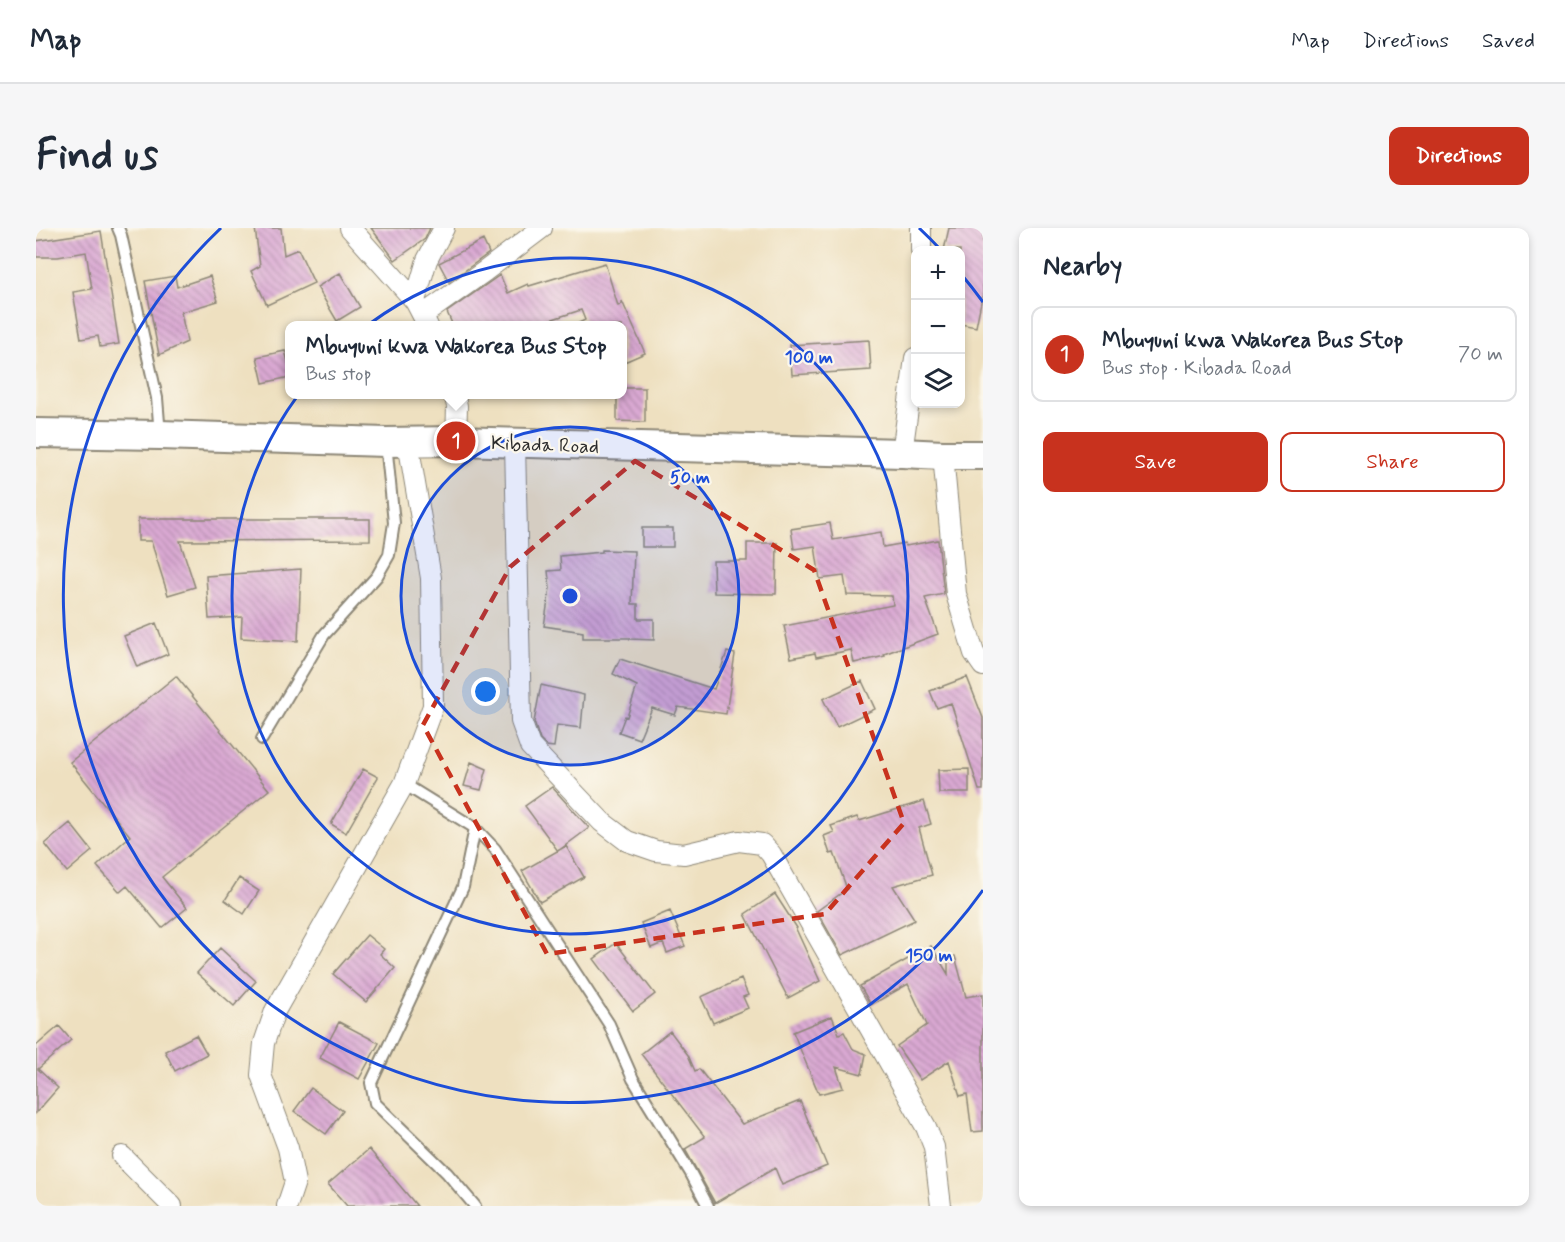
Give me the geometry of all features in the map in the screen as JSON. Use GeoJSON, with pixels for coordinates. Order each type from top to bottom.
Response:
{"type":"FeatureCollection","features":[{"type":"Feature","properties":{"kind":"main road","name":"Kibada Road"},"geometry":{"type":"LineString","coordinates":[[36,433],[983,455]]}},
{"type":"Feature","properties":{"kind":"street"},"geometry":{"type":"LineString","coordinates":[[350,228],[422,314]]}},
{"type":"Feature","properties":{"kind":"street"},"geometry":{"type":"LineString","coordinates":[[422,314],[427,260],[444,228]]}},
{"type":"Feature","properties":{"kind":"street"},"geometry":{"type":"LineString","coordinates":[[422,314],[485,272],[542,228]]}},
{"type":"Feature","properties":{"kind":"street"},"geometry":{"type":"LineString","coordinates":[[921,228],[921,246]]}},
{"type":"Feature","properties":{"kind":"street"},"geometry":{"type":"LineString","coordinates":[[902,453],[911,387]]}},
{"type":"Feature","properties":{"kind":"street"},"geometry":{"type":"LineString","coordinates":[[455,399],[456,441]]}},
{"type":"Feature","properties":{"kind":"street"},"geometry":{"type":"LineString","coordinates":[[287,1206],[295,1182],[288,1148],[261,1075],[264,1043],[275,1011],[404,784],[433,706],[431,578],[397,442]]}},
{"type":"Feature","properties":{"kind":"street"},"geometry":{"type":"LineString","coordinates":[[515,443],[521,721],[531,746],[602,822],[627,841],[656,851],[684,854],[739,841],[762,844],[771,854],[926,1127],[934,1147],[940,1206]]}},
{"type":"Feature","properties":{"kind":"street"},"geometry":{"type":"LineString","coordinates":[[942,455],[956,594],[974,653],[983,666]]}},
{"type":"Feature","properties":{"kind":"street"},"geometry":{"type":"LineString","coordinates":[[122,1156],[172,1206]]}},
{"type":"Feature","properties":{"kind":"lane"},"geometry":{"type":"LineString","coordinates":[[118,228],[157,398],[160,435]]}},
{"type":"Feature","properties":{"kind":"lane"},"geometry":{"type":"LineString","coordinates":[[262,739],[324,635],[377,576],[388,555],[394,523],[397,442]]}},
{"type":"Feature","properties":{"kind":"lane"},"geometry":{"type":"LineString","coordinates":[[404,784],[475,828],[495,849],[609,1024],[633,1079],[708,1206]]}},
{"type":"Feature","properties":{"kind":"lane"},"geometry":{"type":"LineString","coordinates":[[475,828],[463,887],[371,1083],[375,1103],[447,1173],[475,1206]]}},
{"type":"Feature","properties":{"kind":"highlighted area"},"geometry":{"type":"Polygon","coordinates":[[[635,461],[814,570],[904,823],[825,914],[547,954],[423,725],[510,567],[635,461]]]}},
{"type":"Feature","properties":{"kind":"building"},"geometry":{"type":"Polygon","coordinates":[[[255,228],[281,228],[284,255],[298,249],[314,283],[267,305],[251,271],[260,266],[255,228]]]}},
{"type":"Feature","properties":{"kind":"building"},"geometry":{"type":"Polygon","coordinates":[[[371,228],[430,228],[425,239],[395,260],[371,228]]]}},
{"type":"Feature","properties":{"kind":"building"},"geometry":{"type":"Polygon","coordinates":[[[949,228],[983,228],[983,292],[976,327],[965,325],[965,246],[945,246],[949,228]]]}},
{"type":"Feature","properties":{"kind":"building"},"geometry":{"type":"Polygon","coordinates":[[[101,231],[119,344],[100,347],[98,336],[81,339],[73,292],[92,289],[86,252],[58,257],[36,257],[36,241],[101,231]]]}},
{"type":"Feature","properties":{"kind":"building"},"geometry":{"type":"Polygon","coordinates":[[[483,240],[489,253],[449,282],[439,263],[483,240]]]}},
{"type":"Feature","properties":{"kind":"building"},"geometry":{"type":"Polygon","coordinates":[[[605,263],[618,306],[622,304],[622,301],[645,353],[627,361],[627,321],[583,321],[585,320],[581,310],[547,321],[451,321],[447,312],[500,275],[508,293],[528,284],[529,286],[605,263]]]}},
{"type":"Feature","properties":{"kind":"building"},"geometry":{"type":"Polygon","coordinates":[[[340,273],[360,307],[337,321],[317,287],[340,273]]]}},
{"type":"Feature","properties":{"kind":"building"},"geometry":{"type":"Polygon","coordinates":[[[175,276],[177,287],[210,276],[218,301],[181,312],[187,342],[159,355],[145,281],[175,276]]]}},
{"type":"Feature","properties":{"kind":"building"},"geometry":{"type":"Polygon","coordinates":[[[869,340],[871,370],[792,375],[790,345],[869,340]]]}},
{"type":"Feature","properties":{"kind":"building"},"geometry":{"type":"Polygon","coordinates":[[[285,351],[285,378],[263,383],[257,357],[285,351]]]}},
{"type":"Feature","properties":{"kind":"building"},"geometry":{"type":"Polygon","coordinates":[[[627,388],[645,388],[645,422],[617,421],[617,399],[627,399],[627,388]]]}},
{"type":"Feature","properties":{"kind":"building"},"geometry":{"type":"Polygon","coordinates":[[[138,519],[370,519],[370,540],[180,541],[195,587],[168,595],[151,541],[138,541],[138,519]]]}},
{"type":"Feature","properties":{"kind":"building"},"geometry":{"type":"Polygon","coordinates":[[[830,523],[833,540],[881,532],[883,547],[905,543],[906,546],[938,540],[944,594],[925,598],[938,634],[884,654],[885,656],[854,663],[851,650],[816,657],[815,653],[791,658],[784,626],[893,605],[892,596],[847,595],[844,576],[820,579],[815,546],[794,549],[791,529],[830,523]]]}},
{"type":"Feature","properties":{"kind":"building"},"geometry":{"type":"Polygon","coordinates":[[[642,528],[673,528],[673,547],[642,547],[642,528]]]}},
{"type":"Feature","properties":{"kind":"building"},"geometry":{"type":"Polygon","coordinates":[[[747,543],[777,543],[776,594],[714,593],[713,561],[747,561],[747,543]]]}},
{"type":"Feature","properties":{"kind":"building"},"geometry":{"type":"Polygon","coordinates":[[[602,550],[634,551],[632,604],[638,604],[638,619],[654,619],[654,640],[583,638],[583,632],[544,626],[550,588],[548,571],[561,570],[560,556],[602,552],[602,550]]]}},
{"type":"Feature","properties":{"kind":"building"},"geometry":{"type":"Polygon","coordinates":[[[301,569],[298,641],[241,638],[242,617],[209,619],[206,576],[301,569]]]}},
{"type":"Feature","properties":{"kind":"building"},"geometry":{"type":"Polygon","coordinates":[[[156,623],[168,654],[137,667],[124,636],[156,623]]]}},
{"type":"Feature","properties":{"kind":"building"},"geometry":{"type":"Polygon","coordinates":[[[727,652],[735,654],[726,714],[678,707],[675,715],[652,708],[639,739],[619,732],[625,716],[627,717],[637,686],[613,674],[620,659],[714,689],[727,652]]]}},
{"type":"Feature","properties":{"kind":"building"},"geometry":{"type":"Polygon","coordinates":[[[176,676],[269,790],[162,877],[187,908],[162,928],[127,886],[120,892],[97,866],[130,836],[70,762],[176,676]]]}},
{"type":"Feature","properties":{"kind":"building"},"geometry":{"type":"Polygon","coordinates":[[[967,677],[983,718],[983,790],[979,790],[951,703],[937,708],[930,691],[967,677]]]}},
{"type":"Feature","properties":{"kind":"building"},"geometry":{"type":"Polygon","coordinates":[[[862,681],[875,709],[837,727],[823,699],[862,681]]]}},
{"type":"Feature","properties":{"kind":"building"},"geometry":{"type":"Polygon","coordinates":[[[541,685],[584,695],[581,728],[557,725],[554,747],[546,746],[540,740],[534,722],[541,685]]]}},
{"type":"Feature","properties":{"kind":"building"},"geometry":{"type":"Polygon","coordinates":[[[471,762],[487,769],[481,790],[464,786],[471,762]]]}},
{"type":"Feature","properties":{"kind":"building"},"geometry":{"type":"Polygon","coordinates":[[[363,769],[378,777],[346,833],[331,824],[363,769]]]}},
{"type":"Feature","properties":{"kind":"building"},"geometry":{"type":"Polygon","coordinates":[[[969,769],[969,793],[939,793],[938,770],[969,769]]]}},
{"type":"Feature","properties":{"kind":"building"},"geometry":{"type":"Polygon","coordinates":[[[552,787],[589,828],[558,851],[525,806],[552,787]]]}},
{"type":"Feature","properties":{"kind":"building"},"geometry":{"type":"Polygon","coordinates":[[[924,801],[931,824],[919,828],[932,875],[893,886],[915,920],[842,955],[817,911],[847,889],[834,853],[830,854],[824,836],[834,832],[831,826],[857,817],[859,821],[924,801]]]}},
{"type":"Feature","properties":{"kind":"building"},"geometry":{"type":"Polygon","coordinates":[[[70,823],[92,851],[67,872],[45,844],[70,823]]]}},
{"type":"Feature","properties":{"kind":"building"},"geometry":{"type":"Polygon","coordinates":[[[566,846],[584,877],[540,902],[522,871],[566,846]]]}},
{"type":"Feature","properties":{"kind":"building"},"geometry":{"type":"Polygon","coordinates":[[[239,878],[259,891],[244,914],[225,900],[239,878]]]}},
{"type":"Feature","properties":{"kind":"building"},"geometry":{"type":"Polygon","coordinates":[[[775,894],[797,928],[820,981],[788,998],[745,914],[775,894]]]}},
{"type":"Feature","properties":{"kind":"building"},"geometry":{"type":"Polygon","coordinates":[[[670,911],[685,946],[667,953],[663,943],[651,948],[641,923],[670,911]]]}},
{"type":"Feature","properties":{"kind":"building"},"geometry":{"type":"Polygon","coordinates":[[[367,935],[384,949],[380,954],[395,968],[366,1002],[333,974],[367,935]]]}},
{"type":"Feature","properties":{"kind":"building"},"geometry":{"type":"Polygon","coordinates":[[[616,943],[655,994],[633,1011],[594,959],[616,943]]]}},
{"type":"Feature","properties":{"kind":"building"},"geometry":{"type":"Polygon","coordinates":[[[931,946],[948,974],[948,957],[955,956],[966,997],[983,994],[983,1131],[972,1132],[967,1094],[960,1096],[949,1061],[920,1080],[897,1046],[927,1025],[908,984],[871,1005],[860,986],[931,946]]]}},
{"type":"Feature","properties":{"kind":"building"},"geometry":{"type":"Polygon","coordinates":[[[220,948],[256,981],[234,1006],[197,973],[220,948]]]}},
{"type":"Feature","properties":{"kind":"building"},"geometry":{"type":"Polygon","coordinates":[[[741,979],[748,995],[743,997],[748,1008],[713,1023],[701,997],[741,979]]]}},
{"type":"Feature","properties":{"kind":"building"},"geometry":{"type":"Polygon","coordinates":[[[832,1016],[839,1034],[844,1032],[853,1049],[866,1054],[862,1074],[836,1067],[843,1088],[819,1094],[793,1032],[832,1016]]]}},
{"type":"Feature","properties":{"kind":"building"},"geometry":{"type":"Polygon","coordinates":[[[339,1022],[379,1043],[359,1079],[320,1058],[339,1022]]]}},
{"type":"Feature","properties":{"kind":"building"},"geometry":{"type":"Polygon","coordinates":[[[59,1026],[71,1040],[38,1069],[58,1088],[36,1113],[36,1046],[59,1026]]]}},
{"type":"Feature","properties":{"kind":"building"},"geometry":{"type":"Polygon","coordinates":[[[670,1031],[688,1055],[695,1071],[699,1069],[742,1124],[800,1101],[827,1166],[782,1185],[775,1168],[715,1203],[685,1149],[705,1137],[641,1054],[670,1031]]]}},
{"type":"Feature","properties":{"kind":"building"},"geometry":{"type":"Polygon","coordinates":[[[196,1035],[207,1054],[175,1071],[165,1051],[196,1035]]]}},
{"type":"Feature","properties":{"kind":"building"},"geometry":{"type":"Polygon","coordinates":[[[311,1088],[343,1111],[326,1134],[294,1111],[311,1088]]]}},
{"type":"Feature","properties":{"kind":"building"},"geometry":{"type":"Polygon","coordinates":[[[369,1149],[417,1206],[347,1206],[328,1184],[369,1149]]]}},
{"type":"Feature","properties":{"kind":"place","name":"Mbuyuni kwa Wakorea Bus Stop"},"geometry":{"type":"Point","coordinates":[456,441]}}]}
